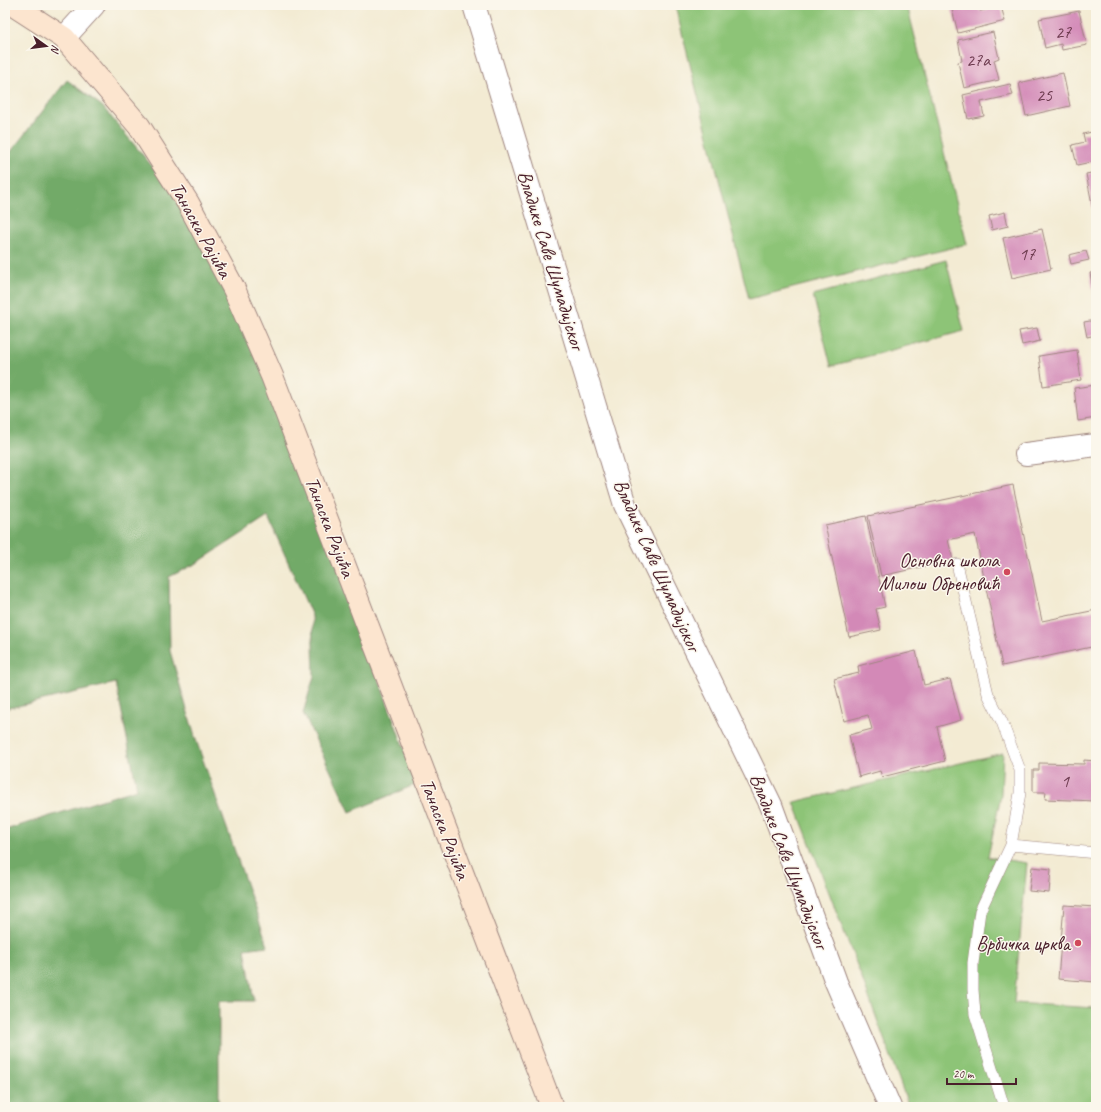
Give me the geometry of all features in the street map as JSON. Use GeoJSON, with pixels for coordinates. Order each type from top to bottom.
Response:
{"type":"FeatureCollection","features":[{"type":"Feature","properties":{"kind":"street","name":"Танаска Рајића"},"geometry":{"type":"LineString","coordinates":[[13,5],[64,38],[139,126],[188,203],[234,290],[272,376],[552,1107]]}},
{"type":"Feature","properties":{"kind":"street"},"geometry":{"type":"LineString","coordinates":[[64,38],[94,5]]}},
{"type":"Feature","properties":{"kind":"street","name":"Владике Саве Шумадијског"},"geometry":{"type":"LineString","coordinates":[[474,5],[625,504],[771,805],[836,982],[890,1107]]}},
{"type":"Feature","properties":{"kind":"street"},"geometry":{"type":"LineString","coordinates":[[1026,454],[1096,445]]}},
{"type":"Feature","properties":{"kind":"lane"},"geometry":{"type":"LineString","coordinates":[[957,564],[988,694],[1002,722],[1020,770],[1020,793],[1011,845],[980,911],[973,963],[975,1014],[1004,1107]]}},
{"type":"Feature","properties":{"kind":"lane"},"geometry":{"type":"LineString","coordinates":[[1011,845],[1096,853]]}},
{"type":"Feature","properties":{"kind":"green space"},"geometry":{"type":"Polygon","coordinates":[[[675,5],[907,5],[967,244],[749,299],[675,5]]]}},
{"type":"Feature","properties":{"kind":"green space"},"geometry":{"type":"Polygon","coordinates":[[[67,80],[102,106],[182,202],[259,350],[417,784],[350,812],[303,713],[314,676],[312,616],[268,517],[197,563],[169,577],[170,651],[195,737],[268,946],[245,949],[254,1001],[219,1001],[219,1107],[5,1107],[5,830],[137,789],[116,683],[5,709],[5,159],[67,80]]]}},
{"type":"Feature","properties":{"kind":"green space"},"geometry":{"type":"Polygon","coordinates":[[[946,260],[964,331],[831,366],[813,295],[946,260]]]}},
{"type":"Feature","properties":{"kind":"green space"},"geometry":{"type":"Polygon","coordinates":[[[1003,753],[1001,795],[988,857],[1027,863],[1014,1003],[1096,1008],[1096,1107],[909,1107],[860,973],[794,802],[1003,753]]]}},
{"type":"Feature","properties":{"kind":"building"},"geometry":{"type":"Polygon","coordinates":[[[951,5],[978,5],[980,11],[1001,6],[1005,21],[958,33],[951,5]]]}},
{"type":"Feature","properties":{"kind":"building"},"geometry":{"type":"Polygon","coordinates":[[[1079,11],[1087,45],[1062,50],[1061,44],[1045,48],[1039,19],[1079,11]]]}},
{"type":"Feature","properties":{"kind":"building"},"geometry":{"type":"Polygon","coordinates":[[[993,32],[999,58],[994,60],[999,80],[964,88],[958,62],[962,61],[958,40],[993,32]]]}},
{"type":"Feature","properties":{"kind":"building"},"geometry":{"type":"Polygon","coordinates":[[[1063,73],[1070,106],[1026,116],[1019,83],[1063,73]]]}},
{"type":"Feature","properties":{"kind":"building"},"geometry":{"type":"Polygon","coordinates":[[[1010,84],[1013,95],[981,102],[984,116],[968,119],[963,95],[1010,84]]]}},
{"type":"Feature","properties":{"kind":"building"},"geometry":{"type":"Polygon","coordinates":[[[1096,131],[1096,161],[1077,165],[1072,145],[1085,142],[1083,134],[1096,131]]]}},
{"type":"Feature","properties":{"kind":"building"},"geometry":{"type":"Polygon","coordinates":[[[1096,172],[1096,214],[1094,214],[1086,174],[1096,172]]]}},
{"type":"Feature","properties":{"kind":"building"},"geometry":{"type":"Polygon","coordinates":[[[1005,212],[1008,226],[992,230],[989,216],[1005,212]]]}},
{"type":"Feature","properties":{"kind":"building"},"geometry":{"type":"Polygon","coordinates":[[[1042,229],[1051,269],[1012,278],[1003,238],[1042,229]]]}},
{"type":"Feature","properties":{"kind":"building"},"geometry":{"type":"Polygon","coordinates":[[[1086,251],[1089,260],[1071,264],[1069,255],[1086,251]]]}},
{"type":"Feature","properties":{"kind":"building"},"geometry":{"type":"Polygon","coordinates":[[[1096,272],[1096,300],[1095,301],[1090,273],[1096,272]]]}},
{"type":"Feature","properties":{"kind":"building"},"geometry":{"type":"Polygon","coordinates":[[[1096,320],[1096,335],[1087,337],[1084,322],[1096,320]]]}},
{"type":"Feature","properties":{"kind":"building"},"geometry":{"type":"Polygon","coordinates":[[[1037,328],[1040,341],[1022,345],[1019,331],[1037,328]]]}},
{"type":"Feature","properties":{"kind":"building"},"geometry":{"type":"Polygon","coordinates":[[[1077,350],[1081,380],[1043,386],[1039,356],[1077,350]]]}},
{"type":"Feature","properties":{"kind":"building"},"geometry":{"type":"Polygon","coordinates":[[[1096,385],[1096,418],[1078,421],[1074,388],[1096,385]]]}},
{"type":"Feature","properties":{"kind":"building","name":"Основна школа Милош Обреновић"},"geometry":{"type":"Polygon","coordinates":[[[1013,485],[1042,621],[1096,610],[1096,646],[1002,666],[975,534],[948,540],[953,560],[881,576],[868,516],[1013,485]]]}},
{"type":"Feature","properties":{"kind":"building"},"geometry":{"type":"Polygon","coordinates":[[[866,516],[885,607],[876,609],[881,630],[849,637],[825,525],[866,516]]]}},
{"type":"Feature","properties":{"kind":"building"},"geometry":{"type":"Polygon","coordinates":[[[916,651],[924,685],[950,679],[961,720],[937,727],[945,761],[882,777],[880,771],[859,777],[849,735],[872,729],[868,715],[844,721],[834,679],[859,673],[858,666],[916,651]]]}},
{"type":"Feature","properties":{"kind":"building"},"geometry":{"type":"Polygon","coordinates":[[[1084,760],[1096,761],[1096,801],[1045,799],[1046,792],[1033,792],[1033,770],[1039,770],[1039,763],[1084,764],[1084,760]]]}},
{"type":"Feature","properties":{"kind":"building"},"geometry":{"type":"Polygon","coordinates":[[[1032,867],[1051,869],[1049,893],[1029,891],[1032,867]]]}},
{"type":"Feature","properties":{"kind":"building","name":"Врбичка црква"},"geometry":{"type":"Polygon","coordinates":[[[1064,905],[1096,907],[1096,982],[1058,979],[1064,905]]]}},
{"type":"Feature","properties":{"kind":"place","name":"Основна школа Милош Обреновић"},"geometry":{"type":"Point","coordinates":[1007,572]}},
{"type":"Feature","properties":{"kind":"place","name":"Врбичка црква"},"geometry":{"type":"Point","coordinates":[1078,943]}}]}
